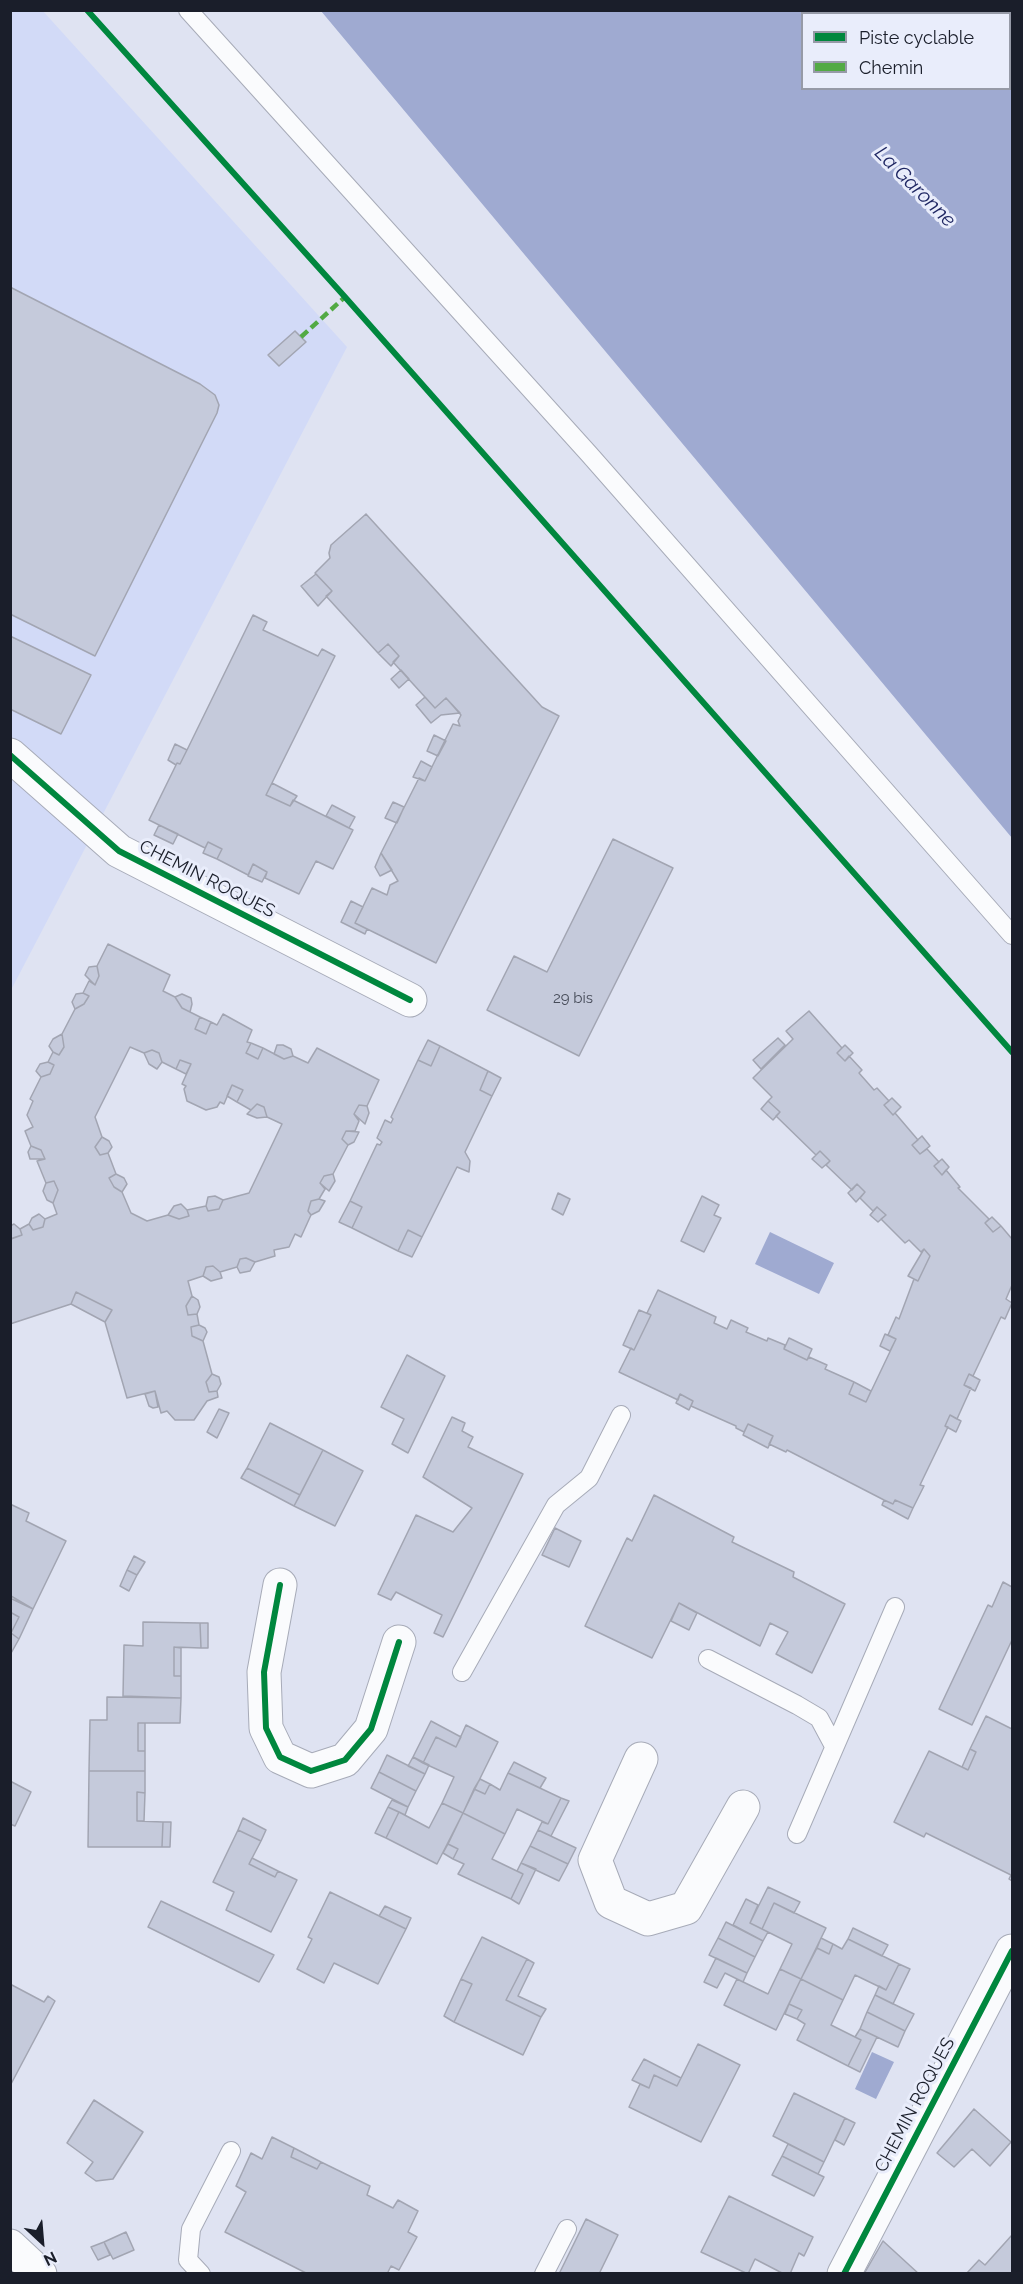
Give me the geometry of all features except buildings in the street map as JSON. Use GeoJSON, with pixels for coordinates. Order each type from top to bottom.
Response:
{"type":"FeatureCollection","features":[{"type":"Feature","properties":{"kind":"street","name":"CHEMIN ROQUES"},"geometry":{"type":"LineString","coordinates":[[10,755],[119,851],[410,1000]]}},
{"type":"Feature","properties":{"kind":"street"},"geometry":{"type":"LineString","coordinates":[[280,1585],[264,1672],[266,1728],[280,1757],[311,1771],[345,1760],[371,1729],[399,1642]]}},
{"type":"Feature","properties":{"kind":"street"},"geometry":{"type":"LineString","coordinates":[[641,1759],[595,1860],[610,1902],[648,1919],[686,1908],[742,1808]]}},
{"type":"Feature","properties":{"kind":"street","name":"CHEMIN ROQUES"},"geometry":{"type":"LineString","coordinates":[[844,2274],[1012,1951]]}},
{"type":"Feature","properties":{"kind":"street"},"geometry":{"type":"LineString","coordinates":[[10,2247],[40,2274]]}},
{"type":"Feature","properties":{"kind":"lane"},"geometry":{"type":"LineString","coordinates":[[188,10],[589,454],[1012,935]]}},
{"type":"Feature","properties":{"kind":"lane"},"geometry":{"type":"LineString","coordinates":[[462,1672],[556,1505],[589,1478],[621,1415]]}},
{"type":"Feature","properties":{"kind":"lane"},"geometry":{"type":"LineString","coordinates":[[797,1834],[895,1608]]}},
{"type":"Feature","properties":{"kind":"lane"},"geometry":{"type":"LineString","coordinates":[[708,1659],[819,1718],[834,1746]]}},
{"type":"Feature","properties":{"kind":"lane"},"geometry":{"type":"LineString","coordinates":[[201,2274],[188,2260],[190,2229],[231,2151]]}},
{"type":"Feature","properties":{"kind":"lane"},"geometry":{"type":"LineString","coordinates":[[544,2274],[567,2229]]}},
{"type":"Feature","properties":{"kind":"shaded area"},"geometry":{"type":"Polygon","coordinates":[[[42,10],[347,347],[11,990],[10,11],[42,10]]]}},
{"type":"Feature","properties":{"kind":"water","name":"La Garonne"},"geometry":{"type":"Polygon","coordinates":[[[321,11],[1012,11],[1012,838],[321,11]]]}},
{"type":"Feature","properties":{"kind":"water"},"geometry":{"type":"Polygon","coordinates":[[[770,1232],[834,1263],[819,1294],[755,1264],[770,1232]]]}},
{"type":"Feature","properties":{"kind":"water"},"geometry":{"type":"Polygon","coordinates":[[[872,2052],[894,2062],[876,2099],[855,2089],[872,2052]]]}},
{"type":"Feature","properties":{"kind":"marked path"},"geometry":{"type":"LineString","coordinates":[[301,337],[345,297]]}},
{"type":"Feature","properties":{"kind":"cycle path"},"geometry":{"type":"LineString","coordinates":[[87,10],[345,297],[1012,1052]]}},
{"type":"Feature","properties":{"kind":"cycle path"},"geometry":{"type":"LineString","coordinates":[[10,755],[119,851],[410,1000]]}},
{"type":"Feature","properties":{"kind":"cycle path"},"geometry":{"type":"LineString","coordinates":[[280,1585],[264,1672],[266,1728],[280,1757],[311,1771],[345,1760],[371,1729],[399,1642]]}},
{"type":"Feature","properties":{"kind":"cycle path"},"geometry":{"type":"LineString","coordinates":[[844,2274],[1012,1951]]}}]}
